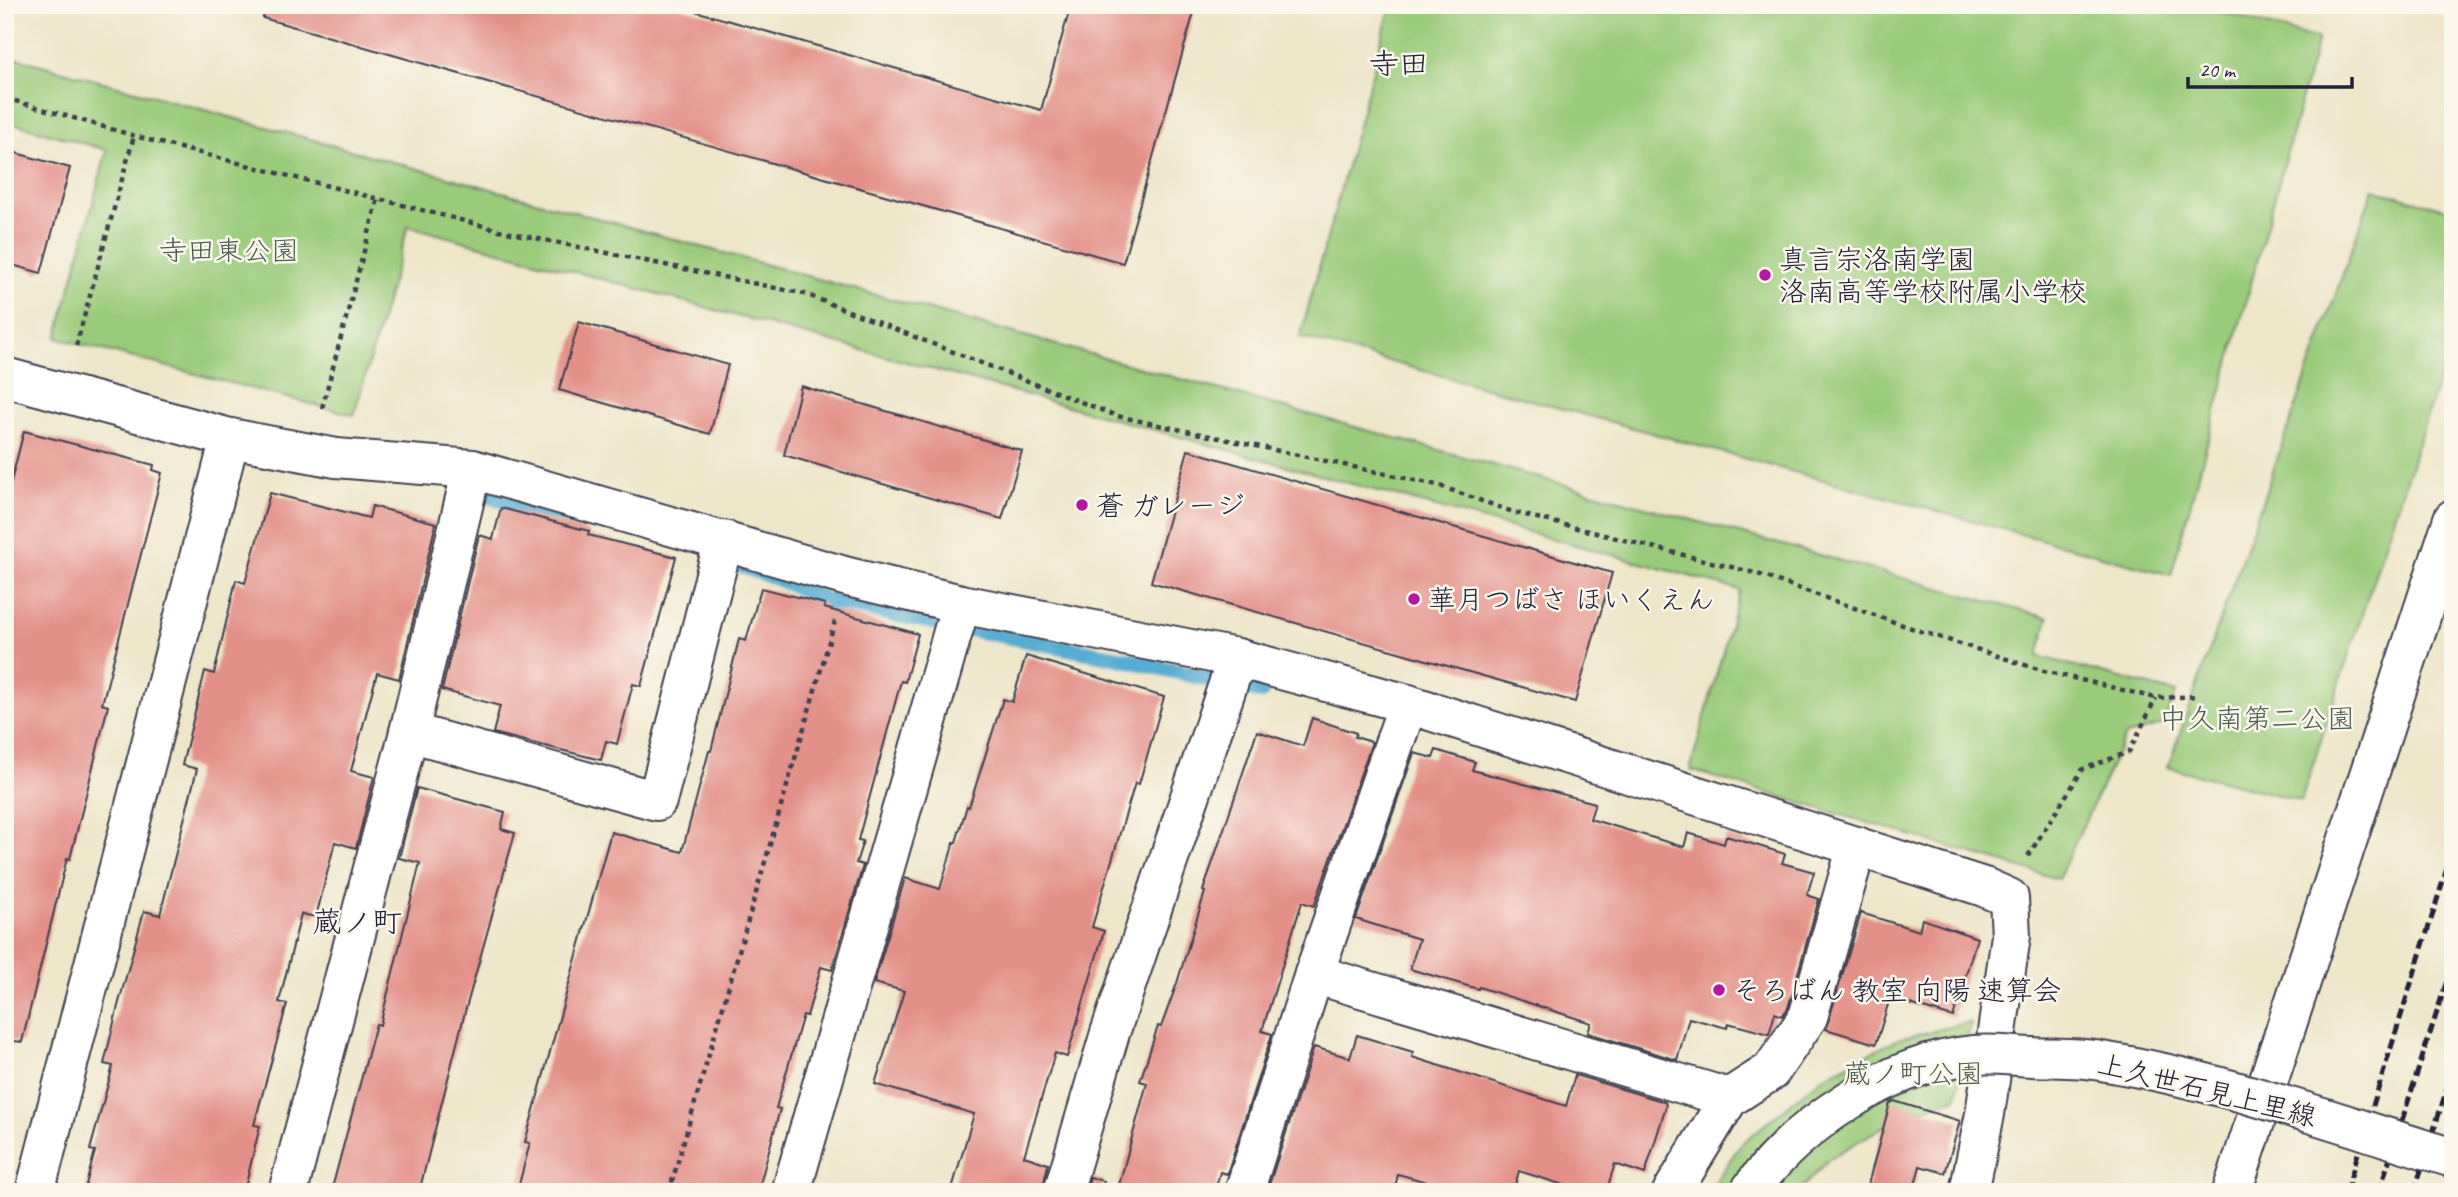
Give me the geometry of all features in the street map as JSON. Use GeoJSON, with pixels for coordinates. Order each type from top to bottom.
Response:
{"type":"FeatureCollection","features":[{"type":"Feature","properties":{"kind":"street"},"geometry":{"type":"LineString","coordinates":[[5,377],[230,438],[336,458],[472,469],[848,577],[961,604],[1237,659],[1408,704],[1984,887],[2009,898],[2009,947],[1985,1114],[1969,1192]]}},
{"type":"Feature","properties":{"kind":"street"},"geometry":{"type":"LineString","coordinates":[[35,1192],[230,438]]}},
{"type":"Feature","properties":{"kind":"street"},"geometry":{"type":"LineString","coordinates":[[288,1192],[409,732],[472,469]]}},
{"type":"Feature","properties":{"kind":"street"},"geometry":{"type":"LineString","coordinates":[[2232,1192],[2453,519]]}},
{"type":"Feature","properties":{"kind":"street"},"geometry":{"type":"LineString","coordinates":[[409,732],[657,801],[724,540]]}},
{"type":"Feature","properties":{"kind":"street"},"geometry":{"type":"LineString","coordinates":[[791,1192],[961,604]]}},
{"type":"Feature","properties":{"kind":"street"},"geometry":{"type":"LineString","coordinates":[[1063,1192],[1110,1033],[1237,659]]}},
{"type":"Feature","properties":{"kind":"street"},"geometry":{"type":"LineString","coordinates":[[1244,1192],[1314,974],[1408,704]]}},
{"type":"Feature","properties":{"kind":"street"},"geometry":{"type":"LineString","coordinates":[[1672,1192],[1729,1098],[1771,1071],[1808,1017],[1857,846]]}},
{"type":"Feature","properties":{"kind":"street"},"geometry":{"type":"LineString","coordinates":[[1314,974],[1729,1098]]}},
{"type":"Feature","properties":{"kind":"street","name":"上久世石見上里線"},"geometry":{"type":"LineString","coordinates":[[1749,1192],[1759,1177],[1790,1145],[1818,1121],[1853,1098],[1929,1064],[1974,1055],[2099,1060],[2226,1089],[2453,1158]]}},
{"type":"Feature","properties":{"kind":"path"},"geometry":{"type":"LineString","coordinates":[[5,98],[134,135],[511,233],[805,294],[1118,416],[1437,485],[1513,512],[1755,573],[2044,671],[2155,698],[2199,696]]}},
{"type":"Feature","properties":{"kind":"path"},"geometry":{"type":"LineString","coordinates":[[74,356],[134,135]]}},
{"type":"Feature","properties":{"kind":"path"},"geometry":{"type":"LineString","coordinates":[[321,411],[378,199]]}},
{"type":"Feature","properties":{"kind":"path"},"geometry":{"type":"LineString","coordinates":[[669,1192],[848,577]]}},
{"type":"Feature","properties":{"kind":"path"},"geometry":{"type":"LineString","coordinates":[[2009,898],[2023,864],[2083,769],[2129,752],[2155,698]]}},
{"type":"Feature","properties":{"kind":"green space","name":"真言宗洛南学園 洛南高等学校附属小学校"},"geometry":{"type":"Polygon","coordinates":[[[1391,5],[2195,5],[2318,39],[2171,575],[1300,337],[1391,5]]]}},
{"type":"Feature","properties":{"kind":"green space","name":"寺田東公園"},"geometry":{"type":"Polygon","coordinates":[[[5,55],[2048,618],[2038,656],[2176,693],[2164,724],[2125,736],[2058,879],[1690,770],[1740,590],[408,226],[354,415],[57,338],[107,150],[5,121],[5,55]]]}},
{"type":"Feature","properties":{"kind":"green space","name":"中久南第二公園"},"geometry":{"type":"Polygon","coordinates":[[[2373,189],[2453,211],[2453,336],[2301,801],[2168,767],[2373,189]]]}},
{"type":"Feature","properties":{"kind":"green space","name":"蔵ノ町公園"},"geometry":{"type":"Polygon","coordinates":[[[1971,1022],[1956,1098],[1903,1115],[1829,1159],[1798,1192],[1709,1192],[1740,1145],[1823,1077],[1898,1039],[1971,1022]]]}},
{"type":"Feature","properties":{"kind":"building"},"geometry":{"type":"Polygon","coordinates":[[[264,5],[674,5],[1041,110],[1071,5],[1196,5],[1123,263],[263,18],[264,5]]]}},
{"type":"Feature","properties":{"kind":"building"},"geometry":{"type":"Polygon","coordinates":[[[5,150],[70,168],[41,273],[5,263],[5,150]]]}},
{"type":"Feature","properties":{"kind":"building"},"geometry":{"type":"Polygon","coordinates":[[[579,322],[728,365],[710,434],[559,390],[579,322]]]}},
{"type":"Feature","properties":{"kind":"building"},"geometry":{"type":"Polygon","coordinates":[[[801,386],[1022,451],[1002,519],[784,455],[801,386]]]}},
{"type":"Feature","properties":{"kind":"building"},"geometry":{"type":"Polygon","coordinates":[[[24,431],[154,465],[153,470],[162,473],[102,704],[108,706],[22,1042],[5,1040],[5,505],[24,431]]]}},
{"type":"Feature","properties":{"kind":"building","name":"華月つばさ ほいくえん"},"geometry":{"type":"Polygon","coordinates":[[[1188,450],[1612,573],[1575,702],[1151,582],[1188,450]]]}},
{"type":"Feature","properties":{"kind":"building"},"geometry":{"type":"Polygon","coordinates":[[[270,493],[369,518],[372,506],[436,523],[399,679],[377,673],[351,771],[374,777],[356,848],[335,842],[316,917],[301,914],[279,1002],[287,1004],[254,1125],[260,1126],[244,1192],[84,1192],[95,1151],[90,1150],[113,1066],[104,1064],[118,1006],[144,911],[160,915],[197,769],[182,765],[205,671],[214,674],[236,580],[245,583],[270,493]]]}},
{"type":"Feature","properties":{"kind":"building"},"geometry":{"type":"Polygon","coordinates":[[[501,508],[589,531],[588,535],[676,557],[641,686],[633,684],[617,744],[606,741],[601,760],[493,733],[500,706],[442,690],[479,535],[493,539],[501,508]]]}},
{"type":"Feature","properties":{"kind":"building"},"geometry":{"type":"Polygon","coordinates":[[[761,588],[825,604],[824,608],[918,634],[905,682],[901,681],[858,840],[863,841],[856,863],[863,865],[832,970],[821,967],[807,1016],[803,1015],[776,1108],[780,1109],[758,1192],[517,1192],[530,1143],[525,1142],[611,832],[682,852],[739,639],[746,641],[761,588]]]}},
{"type":"Feature","properties":{"kind":"building"},"geometry":{"type":"Polygon","coordinates":[[[1026,656],[1164,697],[1139,784],[1135,783],[1092,927],[1104,931],[1067,1057],[1055,1053],[1024,1156],[1048,1164],[1042,1192],[951,1192],[974,1114],[875,1084],[904,991],[874,983],[905,878],[940,889],[1003,699],[1012,702],[1026,656]]]}},
{"type":"Feature","properties":{"kind":"building"},"geometry":{"type":"Polygon","coordinates":[[[1312,718],[1356,733],[1355,737],[1372,742],[1314,906],[1302,902],[1262,1031],[1272,1034],[1227,1174],[1220,1172],[1215,1192],[1117,1192],[1147,1083],[1140,1081],[1158,1026],[1161,1027],[1177,983],[1205,892],[1203,891],[1257,731],[1303,746],[1312,718]]]}},
{"type":"Feature","properties":{"kind":"building"},"geometry":{"type":"Polygon","coordinates":[[[1436,750],[1475,762],[1472,770],[1595,803],[1590,819],[1684,847],[1688,833],[1724,844],[1726,836],[1785,854],[1782,863],[1814,872],[1807,895],[1819,899],[1788,1008],[1782,1016],[1775,1013],[1769,1034],[1728,1023],[1727,1028],[1689,1018],[1677,1060],[1588,1033],[1591,1023],[1479,987],[1478,989],[1410,969],[1419,939],[1356,919],[1414,753],[1433,758],[1436,750]]]}},
{"type":"Feature","properties":{"kind":"building"},"geometry":{"type":"Polygon","coordinates":[[[417,788],[505,812],[501,829],[515,833],[419,1192],[331,1192],[376,1024],[380,1025],[420,863],[399,858],[417,788]]]}},
{"type":"Feature","properties":{"kind":"building"},"geometry":{"type":"Polygon","coordinates":[[[1861,913],[1919,931],[1922,919],[1977,938],[1953,1017],[1890,998],[1876,1044],[1826,1029],[1861,913]]]}},
{"type":"Feature","properties":{"kind":"building"},"geometry":{"type":"Polygon","coordinates":[[[1357,1035],[1413,1052],[1412,1057],[1566,1106],[1575,1075],[1665,1102],[1645,1174],[1615,1164],[1606,1192],[1586,1192],[1519,1171],[1513,1192],[1463,1192],[1398,1174],[1394,1192],[1294,1192],[1269,1185],[1314,1047],[1350,1058],[1357,1035]]]}},
{"type":"Feature","properties":{"kind":"building"},"geometry":{"type":"Polygon","coordinates":[[[1894,1101],[1960,1121],[1945,1173],[1920,1166],[1913,1192],[1866,1192],[1890,1103],[1894,1101]]]}},
{"type":"Feature","properties":{"kind":"building"},"geometry":{"type":"Polygon","coordinates":[[[1090,1177],[1104,1181],[1102,1192],[1086,1192],[1090,1177]]]}},
{"type":"Feature","properties":{"kind":"waterway"},"geometry":{"type":"LineString","coordinates":[[467,489],[514,504],[577,518]]}},
{"type":"Feature","properties":{"kind":"waterway"},"geometry":{"type":"LineString","coordinates":[[733,563],[774,577],[831,602],[1129,660],[1261,692]]}},
{"type":"Feature","properties":{"kind":"railway"},"geometry":{"type":"LineString","coordinates":[[2346,1192],[2453,849]]}},
{"type":"Feature","properties":{"kind":"railway"},"geometry":{"type":"LineString","coordinates":[[2379,1192],[2453,962]]}},
{"type":"Feature","properties":{"kind":"railway"},"geometry":{"type":"LineString","coordinates":[[2414,1192],[2453,1070]]}},
{"type":"Feature","properties":{"kind":"railway"},"geometry":{"type":"LineString","coordinates":[[2447,1192],[2453,1174]]}},
{"type":"Feature","properties":{"kind":"place","name":"真言宗洛南学園 洛南高等学校附属小学校"},"geometry":{"type":"Point","coordinates":[1765,275]}},
{"type":"Feature","properties":{"kind":"place","name":"蒼 ガレージ"},"geometry":{"type":"Point","coordinates":[1082,505]}},
{"type":"Feature","properties":{"kind":"place","name":"華月つばさ ほいくえん"},"geometry":{"type":"Point","coordinates":[1414,599]}},
{"type":"Feature","properties":{"kind":"place","name":"そろばん 教室 向陽 速算会"},"geometry":{"type":"Point","coordinates":[1719,990]}},
{"type":"Feature","properties":{"kind":"district","name":"寺田"},"geometry":{"type":"Point","coordinates":[1399,64]}},
{"type":"Feature","properties":{"kind":"district","name":"蔵ノ町"},"geometry":{"type":"Point","coordinates":[357,922]}}]}
